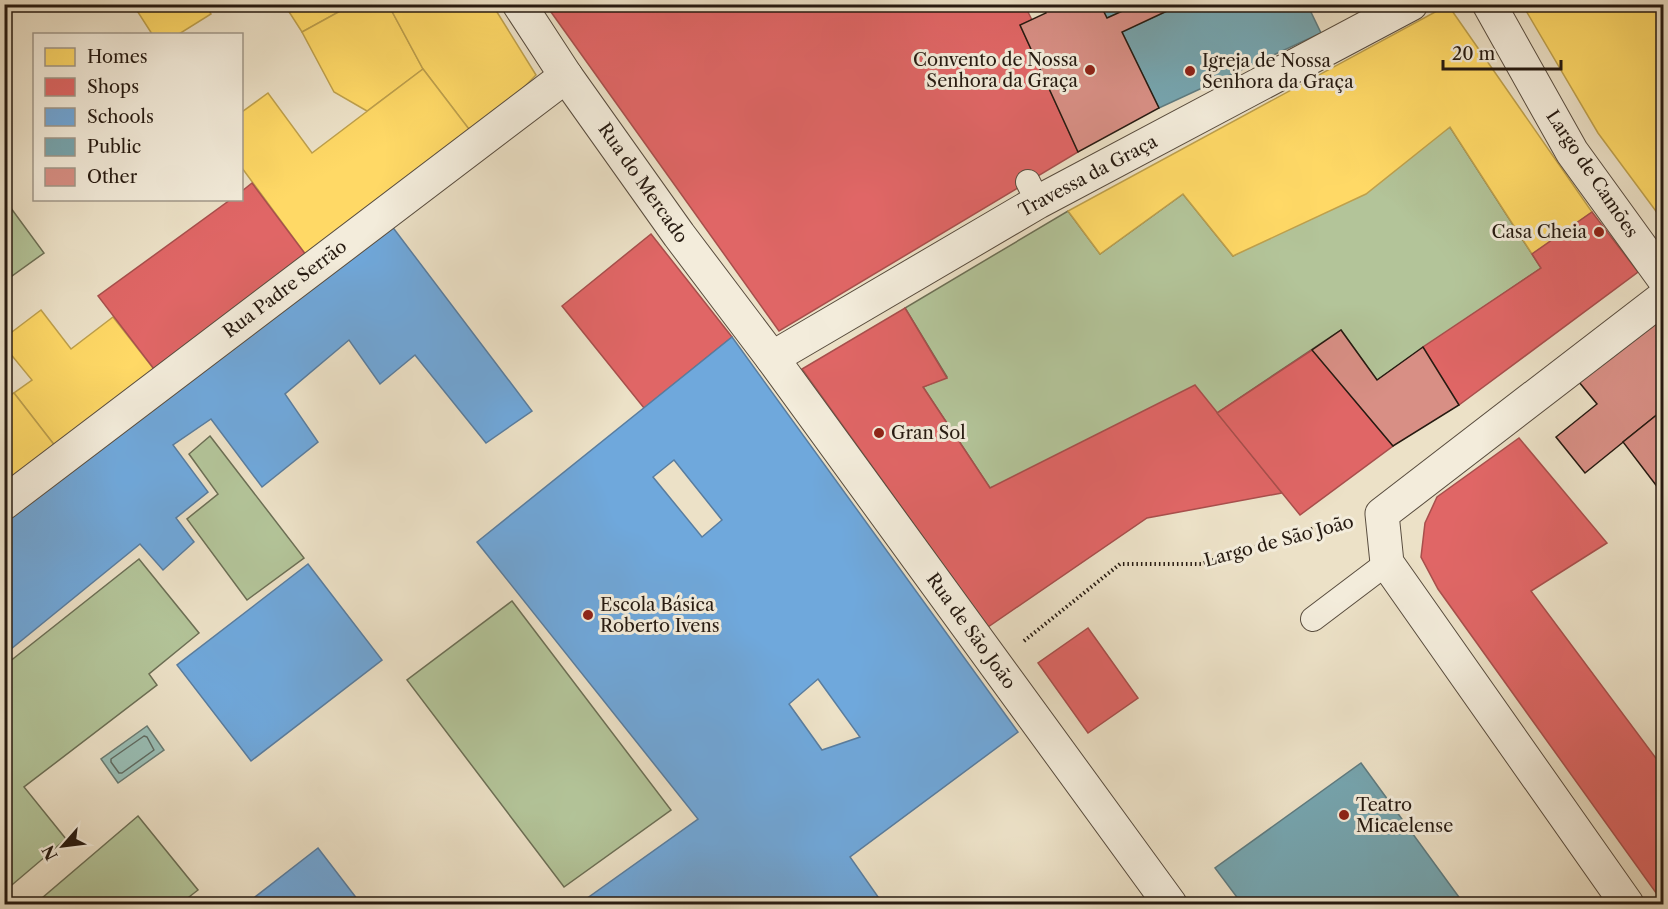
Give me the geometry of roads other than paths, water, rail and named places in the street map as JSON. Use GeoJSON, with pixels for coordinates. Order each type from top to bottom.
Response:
{"type":"FeatureCollection","features":[{"type":"Feature","properties":{"kind":"street","name":"Rua do Mercado"},"geometry":{"type":"LineString","coordinates":[[519,4],[566,76],[679,235],[772,358]]}},
{"type":"Feature","properties":{"kind":"street","name":"Travessa da Graça"},"geometry":{"type":"LineString","coordinates":[[772,358],[1033,192],[1411,4]]}},
{"type":"Feature","properties":{"kind":"street","name":"Largo de Camões"},"geometry":{"type":"LineString","coordinates":[[1489,4],[1572,152],[1664,279]]}},
{"type":"Feature","properties":{"kind":"street","name":"Rua Padre Serrão"},"geometry":{"type":"LineString","coordinates":[[4,503],[566,76]]}},
{"type":"Feature","properties":{"kind":"street"},"geometry":{"type":"LineString","coordinates":[[1627,904],[1388,563],[1382,514],[1664,297]]}},
{"type":"Feature","properties":{"kind":"street","name":"Rua de São João"},"geometry":{"type":"LineString","coordinates":[[772,358],[1170,904]]}},
{"type":"Feature","properties":{"kind":"lane"},"geometry":{"type":"LineString","coordinates":[[1313,619],[1388,563]]}},
{"type":"Feature","properties":{"kind":"water"},"geometry":{"type":"Polygon","coordinates":[[[147,726],[164,750],[118,783],[101,759],[147,726]]]}},
{"type":"Feature","properties":{"kind":"place","name":"Convento de Nossa Senhora da Graça"},"geometry":{"type":"Point","coordinates":[1090,70]}},
{"type":"Feature","properties":{"kind":"place","name":"Igreja de Nossa Senhora da Graça"},"geometry":{"type":"Point","coordinates":[1190,71]}},
{"type":"Feature","properties":{"kind":"place","name":"Casa Cheia"},"geometry":{"type":"Point","coordinates":[1599,232]}},
{"type":"Feature","properties":{"kind":"place","name":"Gran Sol"},"geometry":{"type":"Point","coordinates":[879,433]}},
{"type":"Feature","properties":{"kind":"place","name":"Escola Básica Roberto Ivens"},"geometry":{"type":"Point","coordinates":[588,615]}},
{"type":"Feature","properties":{"kind":"place","name":"Teatro Micaelense"},"geometry":{"type":"Point","coordinates":[1344,815]}}]}
